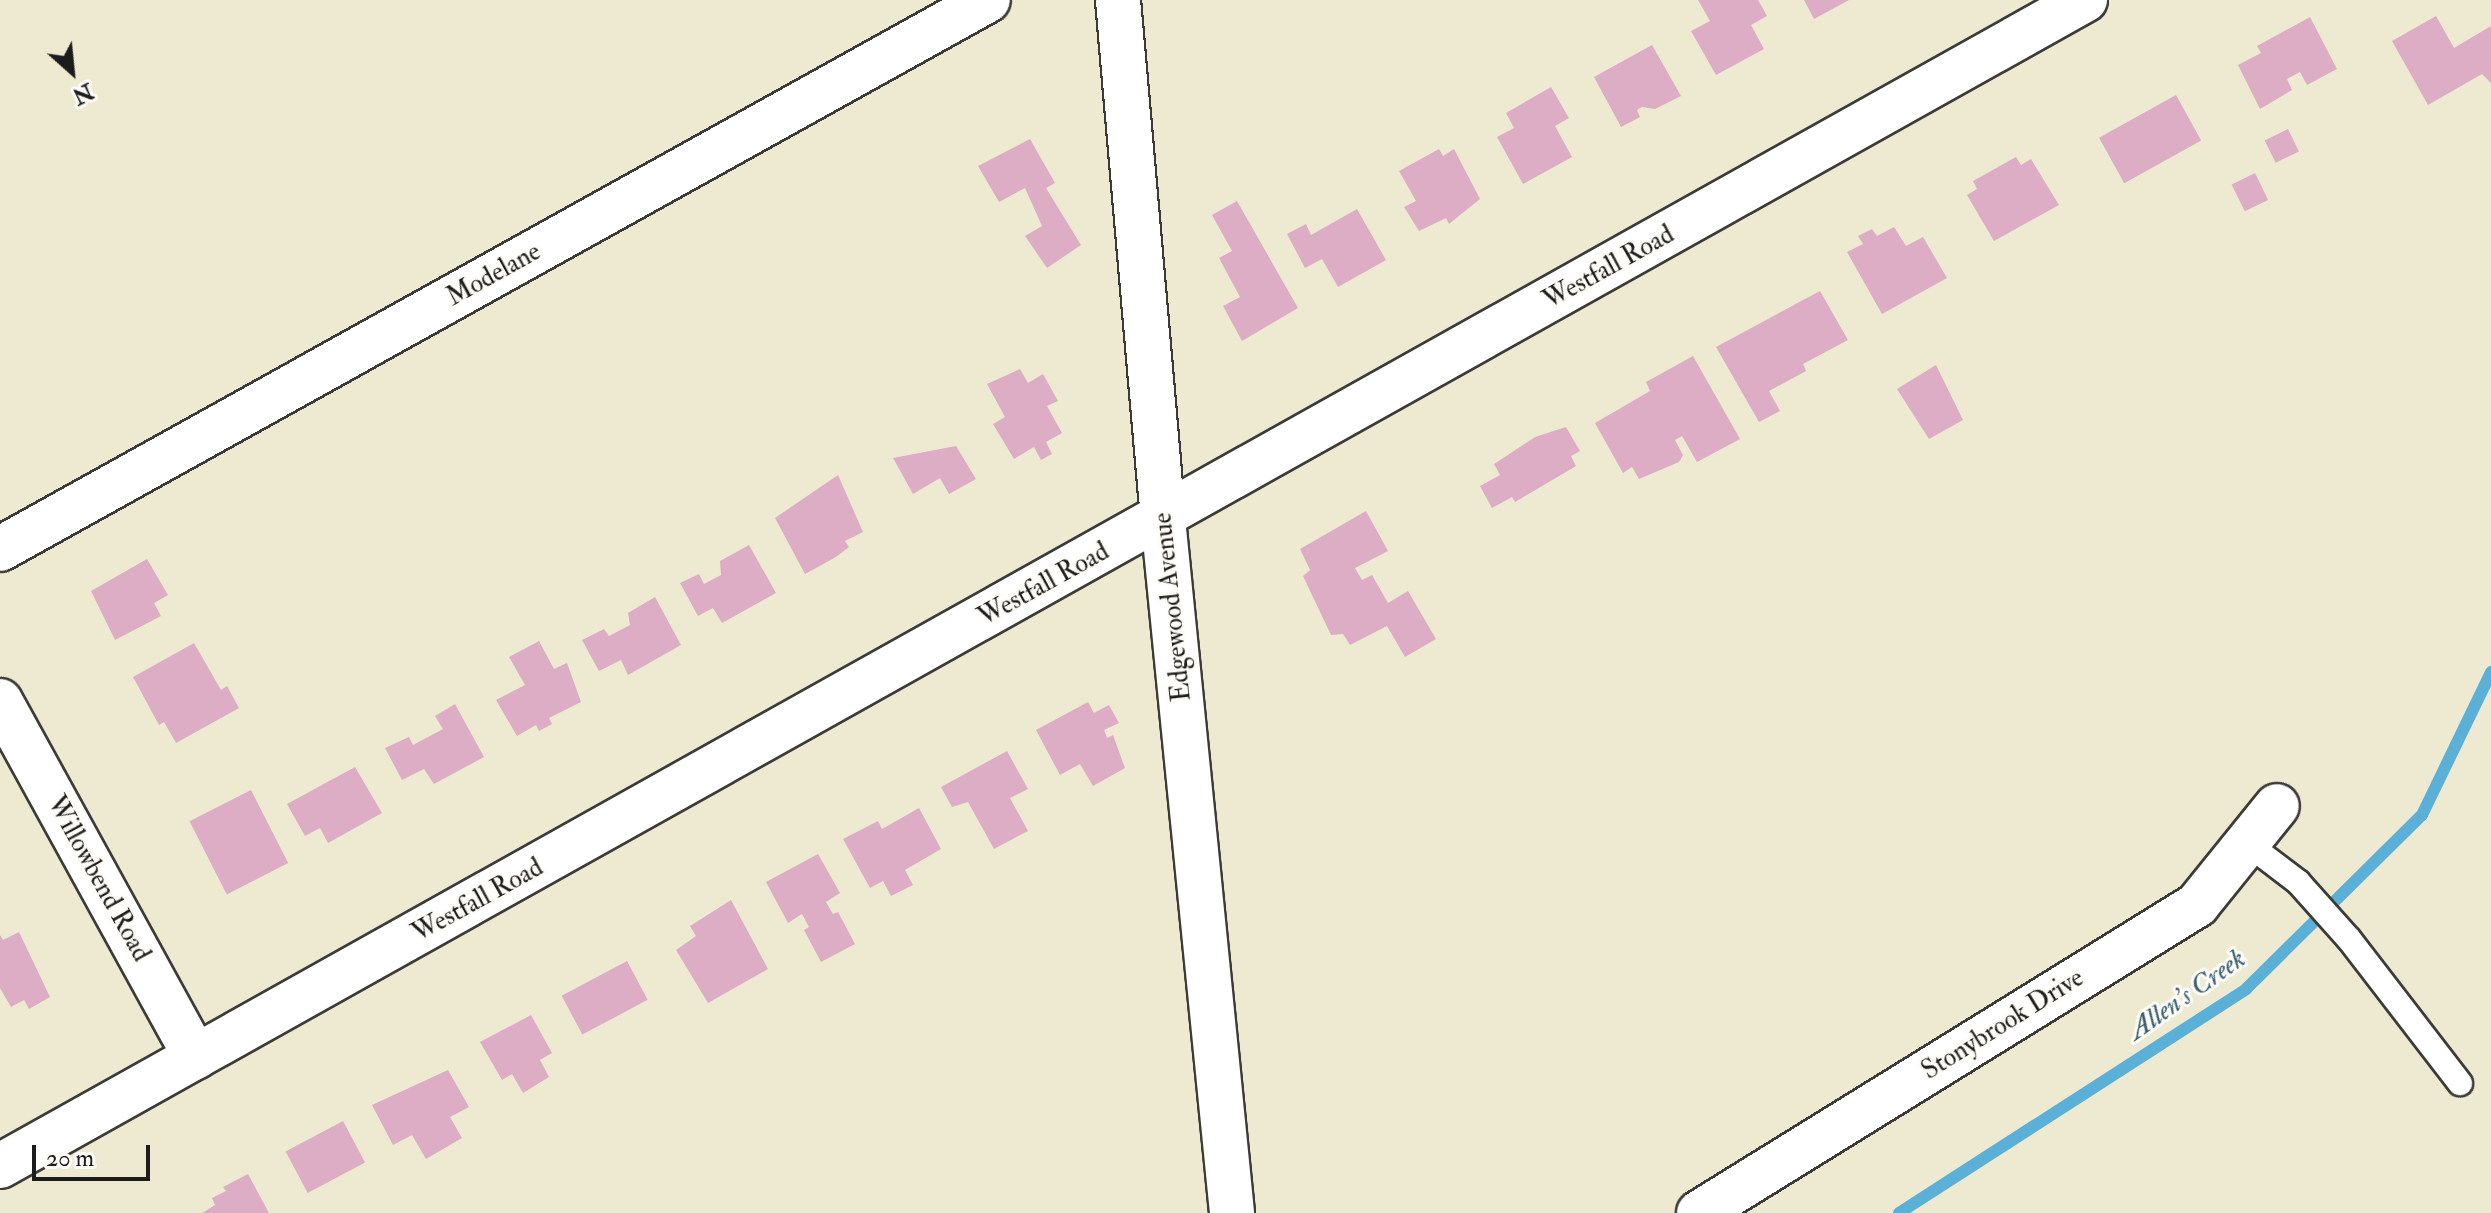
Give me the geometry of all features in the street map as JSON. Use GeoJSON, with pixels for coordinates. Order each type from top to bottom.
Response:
{"type":"FeatureCollection","features":[{"type":"Feature","properties":{"kind":"street","name":"Modelane"},"geometry":{"type":"LineString","coordinates":[[0,549],[988,0]]}},
{"type":"Feature","properties":{"kind":"street","name":"Edgewood Avenue"},"geometry":{"type":"LineString","coordinates":[[1118,0],[1163,519],[1232,1213]]}},
{"type":"Feature","properties":{"kind":"street","name":"Westfall Road"},"geometry":{"type":"LineString","coordinates":[[0,1166],[1163,519],[2085,0]]}},
{"type":"Feature","properties":{"kind":"street","name":"Willowbend Road"},"geometry":{"type":"LineString","coordinates":[[0,701],[196,1057]]}},
{"type":"Feature","properties":{"kind":"street","name":"Stonybrook Drive"},"geometry":{"type":"LineString","coordinates":[[1699,1213],[2197,905],[2277,806]]}},
{"type":"Feature","properties":{"kind":"lane"},"geometry":{"type":"LineString","coordinates":[[2248,844],[2298,882],[2349,939],[2460,1083]]}},
{"type":"Feature","properties":{"kind":"building"},"geometry":{"type":"Polygon","coordinates":[[[1698,0],[1758,0],[1767,16],[1751,25],[1764,49],[1716,75],[1691,31],[1710,21],[1698,0]]]}},
{"type":"Feature","properties":{"kind":"building"},"geometry":{"type":"Polygon","coordinates":[[[1804,0],[1849,0],[1814,19],[1804,0]]]}},
{"type":"Feature","properties":{"kind":"building"},"geometry":{"type":"Polygon","coordinates":[[[2436,16],[2454,48],[2491,26],[2491,83],[2482,74],[2428,105],[2392,41],[2436,16]]]}},
{"type":"Feature","properties":{"kind":"building"},"geometry":{"type":"Polygon","coordinates":[[[2310,17],[2337,69],[2307,85],[2300,72],[2287,79],[2292,90],[2260,109],[2238,65],[2261,53],[2257,46],[2310,17]]]}},
{"type":"Feature","properties":{"kind":"building"},"geometry":{"type":"Polygon","coordinates":[[[1652,45],[1681,96],[1655,109],[1642,107],[1637,110],[1640,117],[1621,127],[1594,77],[1652,45]]]}},
{"type":"Feature","properties":{"kind":"building"},"geometry":{"type":"Polygon","coordinates":[[[1551,87],[1569,118],[1555,126],[1572,157],[1523,184],[1497,137],[1514,128],[1506,113],[1551,87]]]}},
{"type":"Feature","properties":{"kind":"building"},"geometry":{"type":"Polygon","coordinates":[[[2176,95],[2201,140],[2124,183],[2099,138],[2176,95]]]}},
{"type":"Feature","properties":{"kind":"building"},"geometry":{"type":"Polygon","coordinates":[[[2288,129],[2299,151],[2276,163],[2265,140],[2288,129]]]}},
{"type":"Feature","properties":{"kind":"building"},"geometry":{"type":"Polygon","coordinates":[[[1030,139],[1055,183],[1046,188],[1081,245],[1047,268],[1025,236],[1042,226],[1025,188],[999,202],[978,166],[1030,139]]]}},
{"type":"Feature","properties":{"kind":"building"},"geometry":{"type":"Polygon","coordinates":[[[1439,149],[1443,156],[1454,149],[1480,199],[1449,224],[1446,218],[1419,231],[1404,207],[1416,201],[1399,171],[1439,149]]]}},
{"type":"Feature","properties":{"kind":"building"},"geometry":{"type":"Polygon","coordinates":[[[2016,157],[2021,165],[2031,159],[2059,205],[1994,241],[1967,195],[1977,189],[1973,181],[2016,157]]]}},
{"type":"Feature","properties":{"kind":"building"},"geometry":{"type":"Polygon","coordinates":[[[2255,173],[2268,200],[2245,211],[2232,184],[2255,173]]]}},
{"type":"Feature","properties":{"kind":"building"},"geometry":{"type":"Polygon","coordinates":[[[1237,201],[1298,308],[1242,341],[1223,306],[1240,297],[1219,258],[1232,251],[1212,215],[1237,201]]]}},
{"type":"Feature","properties":{"kind":"building"},"geometry":{"type":"Polygon","coordinates":[[[1357,209],[1386,260],[1338,287],[1322,259],[1305,268],[1287,234],[1306,224],[1311,235],[1357,209]]]}},
{"type":"Feature","properties":{"kind":"building"},"geometry":{"type":"Polygon","coordinates":[[[1894,227],[1906,246],[1923,237],[1947,278],[1882,314],[1847,252],[1863,244],[1858,236],[1872,229],[1877,236],[1894,227]]]}},
{"type":"Feature","properties":{"kind":"building"},"geometry":{"type":"Polygon","coordinates":[[[1820,291],[1848,340],[1803,364],[1806,371],[1769,391],[1780,411],[1759,422],[1716,347],[1820,291]]]}},
{"type":"Feature","properties":{"kind":"building"},"geometry":{"type":"Polygon","coordinates":[[[1693,356],[1740,439],[1697,462],[1682,436],[1675,440],[1683,455],[1679,462],[1639,479],[1632,467],[1623,473],[1595,423],[1650,391],[1646,382],[1693,356]]]}},
{"type":"Feature","properties":{"kind":"building"},"geometry":{"type":"Polygon","coordinates":[[[1936,365],[1963,420],[1929,439],[1897,389],[1936,365]]]}},
{"type":"Feature","properties":{"kind":"building"},"geometry":{"type":"Polygon","coordinates":[[[1020,369],[1028,383],[1043,374],[1058,401],[1047,406],[1062,433],[1046,442],[1052,454],[1041,460],[1034,447],[1014,459],[993,424],[1005,417],[987,384],[1020,369]]]}},
{"type":"Feature","properties":{"kind":"building"},"geometry":{"type":"Polygon","coordinates":[[[1566,427],[1580,451],[1571,456],[1576,466],[1515,502],[1512,497],[1492,508],[1480,486],[1500,475],[1494,464],[1535,437],[1566,427]]]}},
{"type":"Feature","properties":{"kind":"building"},"geometry":{"type":"Polygon","coordinates":[[[956,446],[976,479],[949,494],[940,478],[913,494],[893,458],[956,446]]]}},
{"type":"Feature","properties":{"kind":"building"},"geometry":{"type":"Polygon","coordinates":[[[838,475],[863,532],[845,541],[849,547],[836,557],[805,574],[775,518],[838,475]]]}},
{"type":"Feature","properties":{"kind":"building"},"geometry":{"type":"Polygon","coordinates":[[[1366,511],[1388,551],[1355,568],[1362,580],[1372,575],[1388,603],[1408,591],[1436,639],[1405,657],[1387,626],[1350,645],[1343,634],[1331,635],[1303,576],[1310,570],[1300,549],[1366,511]]]}},
{"type":"Feature","properties":{"kind":"building"},"geometry":{"type":"Polygon","coordinates":[[[749,545],[776,593],[722,623],[713,608],[698,616],[680,583],[699,574],[704,584],[721,575],[720,561],[749,545]]]}},
{"type":"Feature","properties":{"kind":"building"},"geometry":{"type":"Polygon","coordinates":[[[147,559],[168,595],[154,603],[161,616],[115,640],[91,591],[147,559]]]}},
{"type":"Feature","properties":{"kind":"building"},"geometry":{"type":"Polygon","coordinates":[[[655,597],[681,645],[628,675],[621,660],[599,671],[582,640],[604,629],[609,636],[630,625],[628,613],[655,597]]]}},
{"type":"Feature","properties":{"kind":"building"},"geometry":{"type":"Polygon","coordinates":[[[539,641],[554,669],[567,663],[581,702],[549,718],[552,724],[539,731],[536,725],[517,736],[496,700],[525,685],[509,657],[539,641]]]}},
{"type":"Feature","properties":{"kind":"building"},"geometry":{"type":"Polygon","coordinates":[[[194,643],[221,690],[227,686],[239,708],[176,743],[164,722],[159,725],[133,677],[194,643]]]}},
{"type":"Feature","properties":{"kind":"building"},"geometry":{"type":"Polygon","coordinates":[[[1088,702],[1094,713],[1109,705],[1119,723],[1104,730],[1107,738],[1113,735],[1125,768],[1093,786],[1080,764],[1060,775],[1036,730],[1088,702]]]}},
{"type":"Feature","properties":{"kind":"building"},"geometry":{"type":"Polygon","coordinates":[[[455,704],[484,757],[434,784],[424,769],[402,780],[385,748],[409,737],[413,745],[443,729],[435,716],[455,704]]]}},
{"type":"Feature","properties":{"kind":"building"},"geometry":{"type":"Polygon","coordinates":[[[1007,751],[1028,789],[1010,798],[1028,831],[994,849],[968,802],[952,807],[941,787],[1007,751]]]}},
{"type":"Feature","properties":{"kind":"building"},"geometry":{"type":"Polygon","coordinates":[[[355,767],[382,813],[328,843],[320,828],[305,836],[287,804],[355,767]]]}},
{"type":"Feature","properties":{"kind":"building"},"geometry":{"type":"Polygon","coordinates":[[[251,790],[288,863],[227,894],[190,821],[251,790]]]}},
{"type":"Feature","properties":{"kind":"building"},"geometry":{"type":"Polygon","coordinates":[[[919,808],[941,849],[905,870],[913,885],[891,896],[883,881],[870,888],[843,839],[878,821],[882,829],[919,808]]]}},
{"type":"Feature","properties":{"kind":"building"},"geometry":{"type":"Polygon","coordinates":[[[818,854],[840,893],[826,902],[833,914],[838,912],[855,944],[821,962],[804,930],[809,927],[802,914],[788,923],[766,882],[818,854]]]}},
{"type":"Feature","properties":{"kind":"building"},"geometry":{"type":"Polygon","coordinates":[[[731,900],[768,969],[708,1003],[676,950],[696,936],[690,926],[731,900]]]}},
{"type":"Feature","properties":{"kind":"building"},"geometry":{"type":"Polygon","coordinates":[[[19,932],[50,997],[29,1009],[24,1000],[11,1007],[0,988],[0,935],[3,940],[19,932]]]}},
{"type":"Feature","properties":{"kind":"building"},"geometry":{"type":"Polygon","coordinates":[[[627,961],[648,1000],[582,1035],[562,996],[627,961]]]}},
{"type":"Feature","properties":{"kind":"building"},"geometry":{"type":"Polygon","coordinates":[[[531,1015],[552,1053],[540,1060],[549,1077],[523,1093],[512,1074],[502,1080],[480,1042],[531,1015]]]}},
{"type":"Feature","properties":{"kind":"building"},"geometry":{"type":"Polygon","coordinates":[[[448,1070],[469,1107],[450,1117],[462,1138],[426,1159],[412,1135],[393,1145],[372,1105],[448,1070]]]}},
{"type":"Feature","properties":{"kind":"building"},"geometry":{"type":"Polygon","coordinates":[[[343,1121],[365,1162],[308,1193],[286,1152],[343,1121]]]}},
{"type":"Feature","properties":{"kind":"building"},"geometry":{"type":"Polygon","coordinates":[[[248,1174],[269,1213],[202,1213],[215,1205],[212,1198],[226,1191],[223,1187],[248,1174]]]}},
{"type":"Feature","properties":{"kind":"waterway","name":"Allen's Creek"},"geometry":{"type":"LineString","coordinates":[[1899,1213],[2246,989],[2422,815],[2491,672]]}}]}
